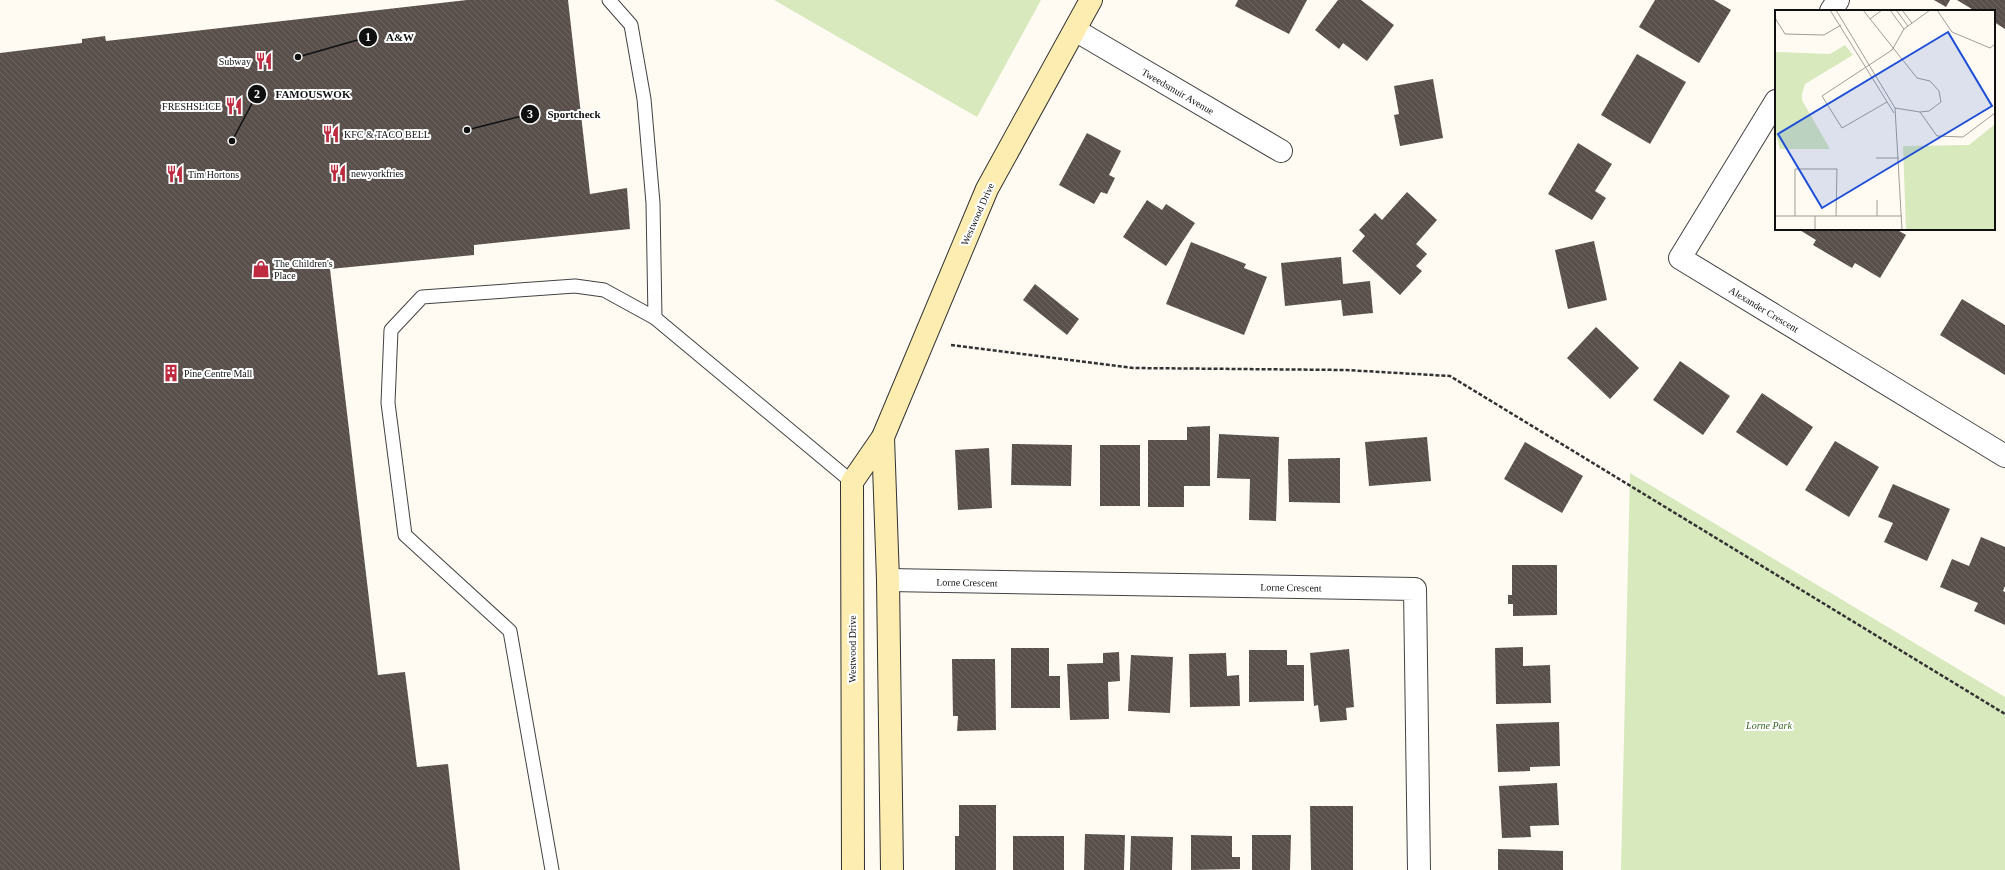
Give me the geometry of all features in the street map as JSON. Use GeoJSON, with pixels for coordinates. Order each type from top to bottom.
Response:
{"type":"FeatureCollection","features":[{"type":"Feature","properties":{"kind":"street","name":"Westwood Drive"},"geometry":{"type":"LineString","coordinates":[[853,870],[852,482],[883,437],[987,189],[1091,0]]}},
{"type":"Feature","properties":{"kind":"street"},"geometry":{"type":"LineString","coordinates":[[1832,10],[1838,0]]}},
{"type":"Feature","properties":{"kind":"street","name":"Tweedsmuir Avenue"},"geometry":{"type":"LineString","coordinates":[[1075,30],[1281,151]]}},
{"type":"Feature","properties":{"kind":"street","name":"Alexander Crescent"},"geometry":{"type":"LineString","coordinates":[[1775,103],[1680,258],[2005,456]]}},
{"type":"Feature","properties":{"kind":"street","name":"Westwood Drive"},"geometry":{"type":"LineString","coordinates":[[883,437],[888,580],[892,870]]}},
{"type":"Feature","properties":{"kind":"street","name":"Lorne Crescent"},"geometry":{"type":"LineString","coordinates":[[888,580],[1414,590],[1419,870]]}},
{"type":"Feature","properties":{"kind":"lane"},"geometry":{"type":"LineString","coordinates":[[610,0],[631,25],[644,99],[653,203],[655,318]]}},
{"type":"Feature","properties":{"kind":"lane"},"geometry":{"type":"LineString","coordinates":[[552,870],[510,631],[405,535],[388,404],[391,330],[422,297],[575,286],[604,290],[655,318],[852,482]]}},
{"type":"Feature","properties":{"kind":"path"},"geometry":{"type":"LineString","coordinates":[[922,342],[1133,368],[1346,370],[1450,376],[2005,714]]}},
{"type":"Feature","properties":{"kind":"green space"},"geometry":{"type":"Polygon","coordinates":[[[774,0],[1041,0],[977,117],[774,0]]]}},
{"type":"Feature","properties":{"kind":"green space","name":"Lorne Park"},"geometry":{"type":"Polygon","coordinates":[[[1630,473],[2005,697],[2005,870],[1621,870],[1630,473]]]}},
{"type":"Feature","properties":{"kind":"building","name":"Pine Centre Mall"},"geometry":{"type":"Polygon","coordinates":[[[467,0],[568,0],[590,194],[627,188],[630,229],[474,245],[474,255],[330,269],[378,675],[405,672],[417,767],[448,764],[460,870],[0,870],[0,53],[82,43],[82,39],[105,36],[106,41],[467,0]]]}},
{"type":"Feature","properties":{"kind":"building"},"geometry":{"type":"Polygon","coordinates":[[[1238,0],[1307,0],[1289,34],[1235,6],[1238,0]]]}},
{"type":"Feature","properties":{"kind":"building"},"geometry":{"type":"Polygon","coordinates":[[[1338,0],[1361,0],[1394,25],[1367,61],[1343,43],[1339,49],[1315,30],[1338,0]]]}},
{"type":"Feature","properties":{"kind":"building"},"geometry":{"type":"Polygon","coordinates":[[[1655,0],[1714,0],[1731,10],[1699,63],[1639,27],[1655,0]]]}},
{"type":"Feature","properties":{"kind":"building"},"geometry":{"type":"Polygon","coordinates":[[[1934,0],[1950,0],[1946,7],[1934,0]]]}},
{"type":"Feature","properties":{"kind":"building"},"geometry":{"type":"Polygon","coordinates":[[[1957,0],[2005,0],[2005,29],[1995,23],[1995,10],[1973,10],[1957,0]]]}},
{"type":"Feature","properties":{"kind":"building"},"geometry":{"type":"Polygon","coordinates":[[[1637,54],[1686,82],[1650,144],[1601,115],[1637,54]]]}},
{"type":"Feature","properties":{"kind":"building"},"geometry":{"type":"Polygon","coordinates":[[[1433,79],[1443,138],[1400,146],[1394,115],[1399,114],[1394,86],[1433,79]]]}},
{"type":"Feature","properties":{"kind":"building"},"geometry":{"type":"Polygon","coordinates":[[[1087,133],[1121,151],[1109,175],[1115,178],[1107,194],[1101,192],[1094,204],[1059,185],[1087,133]]]}},
{"type":"Feature","properties":{"kind":"building"},"geometry":{"type":"Polygon","coordinates":[[[1578,143],[1612,164],[1595,191],[1606,198],[1592,220],[1548,194],[1578,143]]]}},
{"type":"Feature","properties":{"kind":"building"},"geometry":{"type":"Polygon","coordinates":[[[1407,192],[1437,220],[1416,244],[1427,254],[1416,266],[1422,271],[1400,295],[1352,251],[1365,236],[1359,230],[1375,213],[1382,220],[1407,192]]]}},
{"type":"Feature","properties":{"kind":"building"},"geometry":{"type":"Polygon","coordinates":[[[1147,200],[1162,210],[1166,204],[1195,223],[1166,266],[1123,237],[1147,200]]]}},
{"type":"Feature","properties":{"kind":"building"},"geometry":{"type":"Polygon","coordinates":[[[1800,230],[1898,230],[1906,235],[1880,278],[1855,263],[1852,268],[1813,245],[1816,240],[1800,230]]]}},
{"type":"Feature","properties":{"kind":"building"},"geometry":{"type":"Polygon","coordinates":[[[1594,241],[1607,300],[1568,309],[1555,250],[1594,241]]]}},
{"type":"Feature","properties":{"kind":"building"},"geometry":{"type":"Polygon","coordinates":[[[1191,242],[1246,264],[1244,268],[1267,277],[1244,335],[1166,304],[1191,242]]]}},
{"type":"Feature","properties":{"kind":"building"},"geometry":{"type":"Polygon","coordinates":[[[1341,257],[1343,284],[1370,281],[1373,313],[1343,316],[1341,300],[1285,306],[1281,263],[1341,257]]]}},
{"type":"Feature","properties":{"kind":"building"},"geometry":{"type":"Polygon","coordinates":[[[1035,284],[1079,319],[1067,335],[1023,300],[1035,284]]]}},
{"type":"Feature","properties":{"kind":"building"},"geometry":{"type":"Polygon","coordinates":[[[1962,299],[2005,325],[2005,375],[1940,335],[1962,299]]]}},
{"type":"Feature","properties":{"kind":"building"},"geometry":{"type":"Polygon","coordinates":[[[1596,327],[1639,368],[1610,399],[1567,358],[1596,327]]]}},
{"type":"Feature","properties":{"kind":"building"},"geometry":{"type":"Polygon","coordinates":[[[1680,361],[1730,396],[1703,435],[1653,400],[1680,361]]]}},
{"type":"Feature","properties":{"kind":"building"},"geometry":{"type":"Polygon","coordinates":[[[1762,393],[1813,427],[1787,466],[1736,432],[1762,393]]]}},
{"type":"Feature","properties":{"kind":"building"},"geometry":{"type":"Polygon","coordinates":[[[1210,426],[1210,486],[1184,486],[1184,507],[1148,507],[1148,440],[1187,440],[1187,427],[1210,426]]]}},
{"type":"Feature","properties":{"kind":"building"},"geometry":{"type":"Polygon","coordinates":[[[1219,434],[1279,437],[1276,521],[1249,520],[1250,479],[1217,478],[1219,434]]]}},
{"type":"Feature","properties":{"kind":"building"},"geometry":{"type":"Polygon","coordinates":[[[1427,437],[1431,481],[1369,486],[1365,442],[1427,437]]]}},
{"type":"Feature","properties":{"kind":"building"},"geometry":{"type":"Polygon","coordinates":[[[1835,441],[1879,467],[1849,517],[1805,490],[1835,441]]]}},
{"type":"Feature","properties":{"kind":"building"},"geometry":{"type":"Polygon","coordinates":[[[1525,442],[1583,476],[1562,513],[1504,479],[1525,442]]]}},
{"type":"Feature","properties":{"kind":"building"},"geometry":{"type":"Polygon","coordinates":[[[1012,444],[1072,445],[1071,486],[1011,485],[1012,444]]]}},
{"type":"Feature","properties":{"kind":"building"},"geometry":{"type":"Polygon","coordinates":[[[1100,445],[1140,445],[1140,506],[1100,506],[1100,445]]]}},
{"type":"Feature","properties":{"kind":"building"},"geometry":{"type":"Polygon","coordinates":[[[989,448],[992,508],[958,510],[955,450],[989,448]]]}},
{"type":"Feature","properties":{"kind":"building"},"geometry":{"type":"Polygon","coordinates":[[[1340,458],[1340,503],[1289,502],[1288,459],[1340,458]]]}},
{"type":"Feature","properties":{"kind":"building"},"geometry":{"type":"Polygon","coordinates":[[[1893,484],[1950,509],[1927,561],[1884,542],[1893,523],[1878,517],[1893,484]]]}},
{"type":"Feature","properties":{"kind":"building"},"geometry":{"type":"Polygon","coordinates":[[[1981,537],[2005,547],[2005,586],[2003,591],[2005,592],[2005,625],[1974,611],[1978,603],[1940,587],[1952,559],[1969,566],[1981,537]]]}},
{"type":"Feature","properties":{"kind":"building"},"geometry":{"type":"Polygon","coordinates":[[[1512,565],[1557,565],[1557,615],[1513,616],[1513,604],[1508,604],[1508,595],[1512,595],[1512,565]]]}},
{"type":"Feature","properties":{"kind":"building"},"geometry":{"type":"Polygon","coordinates":[[[1523,647],[1523,666],[1550,665],[1551,703],[1496,704],[1495,648],[1523,647]]]}},
{"type":"Feature","properties":{"kind":"building"},"geometry":{"type":"Polygon","coordinates":[[[1011,648],[1049,648],[1049,676],[1060,676],[1060,708],[1011,708],[1011,648]]]}},
{"type":"Feature","properties":{"kind":"building"},"geometry":{"type":"Polygon","coordinates":[[[1349,649],[1354,707],[1346,708],[1347,720],[1320,722],[1318,705],[1314,706],[1310,653],[1349,649]]]}},
{"type":"Feature","properties":{"kind":"building"},"geometry":{"type":"Polygon","coordinates":[[[1249,650],[1287,650],[1287,665],[1304,665],[1304,701],[1249,702],[1249,650]]]}},
{"type":"Feature","properties":{"kind":"building"},"geometry":{"type":"Polygon","coordinates":[[[1119,652],[1120,681],[1108,682],[1109,719],[1070,720],[1067,664],[1103,663],[1103,653],[1119,652]]]}},
{"type":"Feature","properties":{"kind":"building"},"geometry":{"type":"Polygon","coordinates":[[[1226,653],[1227,676],[1239,675],[1240,706],[1190,707],[1189,654],[1226,653]]]}},
{"type":"Feature","properties":{"kind":"building"},"geometry":{"type":"Polygon","coordinates":[[[1131,655],[1173,657],[1170,713],[1128,711],[1131,655]]]}},
{"type":"Feature","properties":{"kind":"building"},"geometry":{"type":"Polygon","coordinates":[[[952,659],[995,659],[996,730],[957,731],[958,716],[953,716],[952,659]]]}},
{"type":"Feature","properties":{"kind":"building"},"geometry":{"type":"Polygon","coordinates":[[[1559,722],[1560,766],[1530,767],[1530,771],[1498,772],[1496,724],[1559,722]]]}},
{"type":"Feature","properties":{"kind":"building"},"geometry":{"type":"Polygon","coordinates":[[[1557,783],[1559,825],[1530,826],[1531,837],[1502,838],[1499,786],[1557,783]]]}},
{"type":"Feature","properties":{"kind":"building"},"geometry":{"type":"Polygon","coordinates":[[[959,805],[996,805],[996,870],[955,870],[955,836],[959,836],[959,805]]]}},
{"type":"Feature","properties":{"kind":"building"},"geometry":{"type":"Polygon","coordinates":[[[1310,806],[1353,806],[1353,870],[1311,870],[1310,806]]]}},
{"type":"Feature","properties":{"kind":"building"},"geometry":{"type":"Polygon","coordinates":[[[1085,834],[1125,835],[1124,870],[1084,870],[1085,834]]]}},
{"type":"Feature","properties":{"kind":"building"},"geometry":{"type":"Polygon","coordinates":[[[1191,835],[1232,836],[1232,857],[1240,857],[1240,869],[1191,870],[1191,835]]]}},
{"type":"Feature","properties":{"kind":"building"},"geometry":{"type":"Polygon","coordinates":[[[1252,835],[1291,835],[1290,870],[1252,870],[1252,835]]]}},
{"type":"Feature","properties":{"kind":"building"},"geometry":{"type":"Polygon","coordinates":[[[1013,836],[1064,836],[1064,870],[1013,870],[1013,836]]]}},
{"type":"Feature","properties":{"kind":"building"},"geometry":{"type":"Polygon","coordinates":[[[1131,836],[1173,837],[1172,870],[1130,870],[1131,836]]]}},
{"type":"Feature","properties":{"kind":"building"},"geometry":{"type":"Polygon","coordinates":[[[1498,849],[1563,851],[1563,870],[1498,870],[1498,849]]]}},
{"type":"Feature","properties":{"kind":"place","name":"A&W"},"geometry":{"type":"Point","coordinates":[298,57]}},
{"type":"Feature","properties":{"kind":"place","name":"Subway"},"geometry":{"type":"Point","coordinates":[264,61]}},
{"type":"Feature","properties":{"kind":"place","name":"FRESHSLICE"},"geometry":{"type":"Point","coordinates":[234,106]}},
{"type":"Feature","properties":{"kind":"place","name":"Sportcheck"},"geometry":{"type":"Point","coordinates":[467,130]}},
{"type":"Feature","properties":{"kind":"place","name":"KFC & TACO BELL"},"geometry":{"type":"Point","coordinates":[331,134]}},
{"type":"Feature","properties":{"kind":"place","name":"FAMOUSWOK"},"geometry":{"type":"Point","coordinates":[232,141]}},
{"type":"Feature","properties":{"kind":"place","name":"newyorkfries"},"geometry":{"type":"Point","coordinates":[338,173]}},
{"type":"Feature","properties":{"kind":"place","name":"Tim Hortons"},"geometry":{"type":"Point","coordinates":[175,174]}},
{"type":"Feature","properties":{"kind":"place","name":"The Children's Place"},"geometry":{"type":"Point","coordinates":[261,269]}},
{"type":"Feature","properties":{"kind":"place","name":"Pine Centre Mall"},"geometry":{"type":"Point","coordinates":[171,373]}}]}
